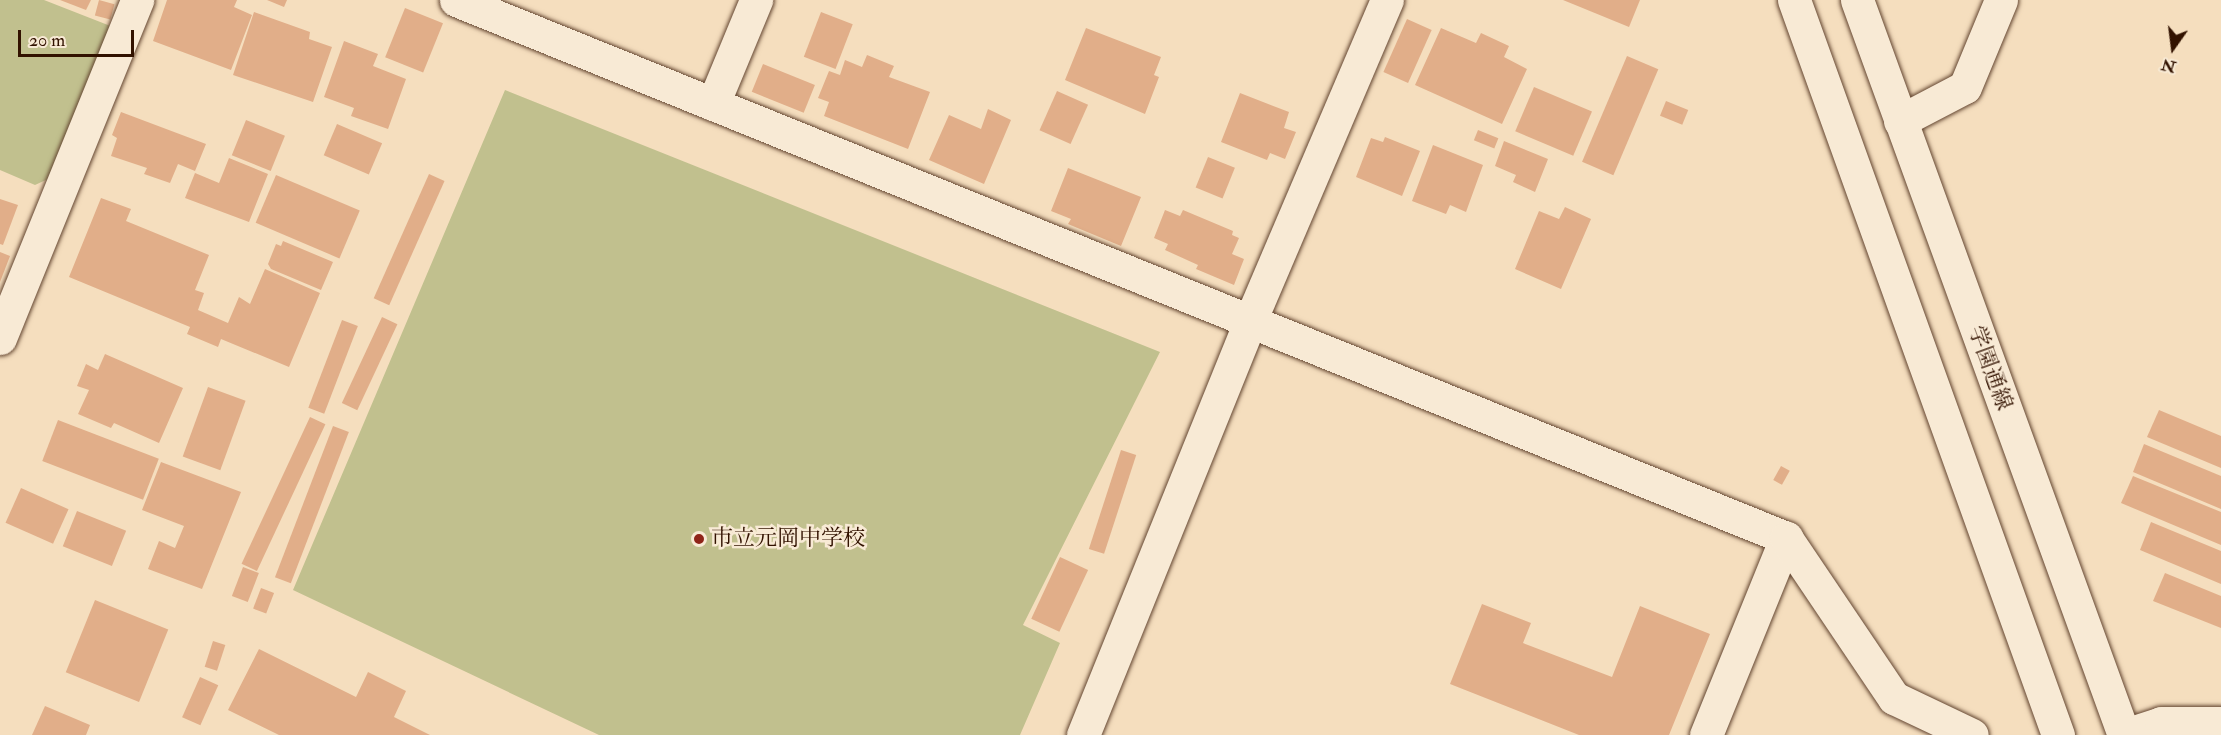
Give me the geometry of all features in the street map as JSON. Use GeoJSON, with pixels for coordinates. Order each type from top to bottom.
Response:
{"type":"FeatureCollection","features":[{"type":"Feature","properties":{"kind":"street"},"geometry":{"type":"LineString","coordinates":[[0,338],[136,0]]}},
{"type":"Feature","properties":{"kind":"street"},"geometry":{"type":"LineString","coordinates":[[456,0],[1786,538],[1894,698],[1972,735]]}},
{"type":"Feature","properties":{"kind":"street"},"geometry":{"type":"LineString","coordinates":[[713,104],[756,0]]}},
{"type":"Feature","properties":{"kind":"street"},"geometry":{"type":"LineString","coordinates":[[1083,735],[1250,321],[1388,0]]}},
{"type":"Feature","properties":{"kind":"street"},"geometry":{"type":"LineString","coordinates":[[1794,0],[2058,735]]}},
{"type":"Feature","properties":{"kind":"street","name":"学園通線"},"geometry":{"type":"LineString","coordinates":[[1857,0],[2125,735]]}},
{"type":"Feature","properties":{"kind":"street"},"geometry":{"type":"LineString","coordinates":[[1900,121],[1965,87],[2001,0]]}},
{"type":"Feature","properties":{"kind":"street"},"geometry":{"type":"LineString","coordinates":[[1706,735],[1786,538]]}},
{"type":"Feature","properties":{"kind":"street"},"geometry":{"type":"LineString","coordinates":[[2125,735],[2162,723],[2221,723]]}},
{"type":"Feature","properties":{"kind":"shaded area"},"geometry":{"type":"Polygon","coordinates":[[[0,0],[44,0],[113,27],[48,179],[35,185],[0,170],[0,0]]]}},
{"type":"Feature","properties":{"kind":"shaded area","name":"市立元岡中学校"},"geometry":{"type":"Polygon","coordinates":[[[505,90],[1160,352],[1023,625],[1060,643],[1020,735],[599,735],[293,590],[505,90]]]}},
{"type":"Feature","properties":{"kind":"building"},"geometry":{"type":"Polygon","coordinates":[[[60,0],[91,0],[86,10],[60,0]]]}},
{"type":"Feature","properties":{"kind":"building"},"geometry":{"type":"Polygon","coordinates":[[[99,0],[114,4],[110,20],[95,15],[99,0]]]}},
{"type":"Feature","properties":{"kind":"building"},"geometry":{"type":"Polygon","coordinates":[[[167,0],[237,0],[234,7],[252,15],[231,70],[153,41],[167,0]]]}},
{"type":"Feature","properties":{"kind":"building"},"geometry":{"type":"Polygon","coordinates":[[[267,0],[287,0],[284,7],[267,0]]]}},
{"type":"Feature","properties":{"kind":"building"},"geometry":{"type":"Polygon","coordinates":[[[1563,0],[1640,0],[1629,27],[1563,0]]]}},
{"type":"Feature","properties":{"kind":"building"},"geometry":{"type":"Polygon","coordinates":[[[405,8],[443,23],[423,72],[385,57],[405,8]]]}},
{"type":"Feature","properties":{"kind":"building"},"geometry":{"type":"Polygon","coordinates":[[[254,12],[310,32],[309,39],[332,47],[313,102],[233,75],[254,12]]]}},
{"type":"Feature","properties":{"kind":"building"},"geometry":{"type":"Polygon","coordinates":[[[821,12],[853,24],[836,69],[804,57],[821,12]]]}},
{"type":"Feature","properties":{"kind":"building"},"geometry":{"type":"Polygon","coordinates":[[[1407,19],[1432,30],[1408,83],[1383,72],[1407,19]]]}},
{"type":"Feature","properties":{"kind":"building"},"geometry":{"type":"Polygon","coordinates":[[[1086,28],[1161,57],[1154,75],[1159,77],[1145,114],[1065,80],[1086,28]]]}},
{"type":"Feature","properties":{"kind":"building"},"geometry":{"type":"Polygon","coordinates":[[[1441,28],[1476,43],[1481,33],[1509,46],[1504,57],[1527,69],[1502,124],[1415,85],[1441,28]]]}},
{"type":"Feature","properties":{"kind":"building"},"geometry":{"type":"Polygon","coordinates":[[[344,41],[378,54],[373,66],[406,79],[388,129],[351,116],[354,108],[324,97],[344,41]]]}},
{"type":"Feature","properties":{"kind":"building"},"geometry":{"type":"Polygon","coordinates":[[[867,55],[894,66],[889,77],[930,92],[908,149],[824,116],[829,102],[818,98],[829,71],[840,75],[845,60],[862,67],[867,55]]]}},
{"type":"Feature","properties":{"kind":"building"},"geometry":{"type":"Polygon","coordinates":[[[1627,56],[1658,69],[1613,175],[1582,162],[1627,56]]]}},
{"type":"Feature","properties":{"kind":"building"},"geometry":{"type":"Polygon","coordinates":[[[763,64],[815,85],[804,113],[752,92],[763,64]]]}},
{"type":"Feature","properties":{"kind":"building"},"geometry":{"type":"Polygon","coordinates":[[[1534,87],[1592,112],[1573,156],[1515,131],[1534,87]]]}},
{"type":"Feature","properties":{"kind":"building"},"geometry":{"type":"Polygon","coordinates":[[[1057,91],[1088,105],[1071,144],[1040,130],[1057,91]]]}},
{"type":"Feature","properties":{"kind":"building"},"geometry":{"type":"Polygon","coordinates":[[[1240,93],[1289,112],[1284,128],[1296,132],[1285,159],[1270,153],[1267,160],[1221,142],[1240,93]]]}},
{"type":"Feature","properties":{"kind":"building"},"geometry":{"type":"Polygon","coordinates":[[[1666,101],[1688,110],[1682,125],[1660,116],[1666,101]]]}},
{"type":"Feature","properties":{"kind":"building"},"geometry":{"type":"Polygon","coordinates":[[[988,109],[1011,120],[984,184],[929,160],[949,115],[981,129],[988,109]]]}},
{"type":"Feature","properties":{"kind":"building"},"geometry":{"type":"Polygon","coordinates":[[[121,112],[206,144],[195,171],[178,164],[170,183],[144,174],[147,168],[111,156],[117,138],[112,135],[121,112]]]}},
{"type":"Feature","properties":{"kind":"building"},"geometry":{"type":"Polygon","coordinates":[[[246,120],[285,136],[271,171],[232,155],[246,120]]]}},
{"type":"Feature","properties":{"kind":"building"},"geometry":{"type":"Polygon","coordinates":[[[337,124],[382,143],[369,174],[324,155],[337,124]]]}},
{"type":"Feature","properties":{"kind":"building"},"geometry":{"type":"Polygon","coordinates":[[[1478,130],[1498,138],[1494,148],[1474,140],[1478,130]]]}},
{"type":"Feature","properties":{"kind":"building"},"geometry":{"type":"Polygon","coordinates":[[[1385,137],[1420,151],[1402,196],[1356,177],[1371,138],[1383,142],[1385,137]]]}},
{"type":"Feature","properties":{"kind":"building"},"geometry":{"type":"Polygon","coordinates":[[[1504,141],[1548,159],[1535,192],[1513,182],[1516,175],[1495,166],[1504,141]]]}},
{"type":"Feature","properties":{"kind":"building"},"geometry":{"type":"Polygon","coordinates":[[[1433,145],[1483,165],[1466,212],[1450,205],[1446,214],[1412,201],[1433,145]]]}},
{"type":"Feature","properties":{"kind":"building"},"geometry":{"type":"Polygon","coordinates":[[[1208,157],[1235,168],[1223,198],[1196,188],[1208,157]]]}},
{"type":"Feature","properties":{"kind":"building"},"geometry":{"type":"Polygon","coordinates":[[[229,158],[268,174],[249,222],[185,198],[195,173],[219,183],[229,158]]]}},
{"type":"Feature","properties":{"kind":"building"},"geometry":{"type":"Polygon","coordinates":[[[1068,168],[1141,197],[1121,246],[1068,224],[1071,219],[1051,211],[1068,168]]]}},
{"type":"Feature","properties":{"kind":"building"},"geometry":{"type":"Polygon","coordinates":[[[429,174],[445,181],[389,305],[374,298],[429,174]]]}},
{"type":"Feature","properties":{"kind":"building"},"geometry":{"type":"Polygon","coordinates":[[[276,175],[360,211],[339,258],[256,223],[276,175]]]}},
{"type":"Feature","properties":{"kind":"building"},"geometry":{"type":"Polygon","coordinates":[[[101,198],[131,209],[126,221],[209,255],[195,290],[204,293],[198,310],[228,323],[239,297],[250,304],[265,269],[320,293],[289,367],[221,339],[218,347],[187,334],[190,327],[69,277],[101,198]]]}},
{"type":"Feature","properties":{"kind":"building"},"geometry":{"type":"Polygon","coordinates":[[[0,199],[18,205],[3,245],[0,244],[0,199]]]}},
{"type":"Feature","properties":{"kind":"building"},"geometry":{"type":"Polygon","coordinates":[[[1565,207],[1591,219],[1561,289],[1515,269],[1539,211],[1559,219],[1565,207]]]}},
{"type":"Feature","properties":{"kind":"building"},"geometry":{"type":"Polygon","coordinates":[[[1165,210],[1180,216],[1183,210],[1233,231],[1232,235],[1239,238],[1232,254],[1244,259],[1234,285],[1196,269],[1198,265],[1165,250],[1168,244],[1154,238],[1165,210]]]}},
{"type":"Feature","properties":{"kind":"building"},"geometry":{"type":"Polygon","coordinates":[[[283,241],[333,262],[321,290],[271,269],[268,264],[276,244],[281,246],[283,241]]]}},
{"type":"Feature","properties":{"kind":"building"},"geometry":{"type":"Polygon","coordinates":[[[0,252],[10,256],[0,282],[0,252]]]}},
{"type":"Feature","properties":{"kind":"building"},"geometry":{"type":"Polygon","coordinates":[[[382,317],[397,324],[357,410],[342,403],[382,317]]]}},
{"type":"Feature","properties":{"kind":"building"},"geometry":{"type":"Polygon","coordinates":[[[342,320],[358,326],[324,414],[308,408],[342,320]]]}},
{"type":"Feature","properties":{"kind":"building"},"geometry":{"type":"Polygon","coordinates":[[[105,354],[183,388],[159,443],[114,423],[111,428],[78,414],[89,390],[77,386],[86,364],[98,370],[105,354]]]}},
{"type":"Feature","properties":{"kind":"building"},"geometry":{"type":"Polygon","coordinates":[[[208,387],[246,401],[220,470],[183,457],[208,387]]]}},
{"type":"Feature","properties":{"kind":"building"},"geometry":{"type":"Polygon","coordinates":[[[2159,410],[2221,436],[2221,468],[2147,437],[2159,410]]]}},
{"type":"Feature","properties":{"kind":"building"},"geometry":{"type":"Polygon","coordinates":[[[310,417],[325,424],[257,571],[242,564],[310,417]]]}},
{"type":"Feature","properties":{"kind":"building"},"geometry":{"type":"Polygon","coordinates":[[[58,420],[159,459],[143,500],[42,461],[58,420]]]}},
{"type":"Feature","properties":{"kind":"building"},"geometry":{"type":"Polygon","coordinates":[[[333,426],[349,432],[291,583],[275,577],[333,426]]]}},
{"type":"Feature","properties":{"kind":"building"},"geometry":{"type":"Polygon","coordinates":[[[2144,444],[2221,476],[2221,509],[2133,472],[2144,444]]]}},
{"type":"Feature","properties":{"kind":"building"},"geometry":{"type":"Polygon","coordinates":[[[1121,450],[1136,455],[1104,554],[1089,549],[1121,450]]]}},
{"type":"Feature","properties":{"kind":"building"},"geometry":{"type":"Polygon","coordinates":[[[161,462],[241,492],[202,589],[148,569],[159,541],[175,548],[184,526],[142,510],[161,462]]]}},
{"type":"Feature","properties":{"kind":"building"},"geometry":{"type":"Polygon","coordinates":[[[1781,466],[1790,471],[1782,485],[1773,480],[1781,466]]]}},
{"type":"Feature","properties":{"kind":"building"},"geometry":{"type":"Polygon","coordinates":[[[2133,476],[2221,512],[2221,545],[2121,503],[2133,476]]]}},
{"type":"Feature","properties":{"kind":"building"},"geometry":{"type":"Polygon","coordinates":[[[21,488],[69,509],[53,544],[6,523],[21,488]]]}},
{"type":"Feature","properties":{"kind":"building"},"geometry":{"type":"Polygon","coordinates":[[[77,511],[126,531],[112,566],[63,546],[77,511]]]}},
{"type":"Feature","properties":{"kind":"building"},"geometry":{"type":"Polygon","coordinates":[[[2151,522],[2221,551],[2221,584],[2140,550],[2151,522]]]}},
{"type":"Feature","properties":{"kind":"building"},"geometry":{"type":"Polygon","coordinates":[[[1060,557],[1088,570],[1059,632],[1031,619],[1060,557]]]}},
{"type":"Feature","properties":{"kind":"building"},"geometry":{"type":"Polygon","coordinates":[[[243,567],[259,573],[248,602],[232,596],[243,567]]]}},
{"type":"Feature","properties":{"kind":"building"},"geometry":{"type":"Polygon","coordinates":[[[2165,573],[2221,596],[2221,628],[2153,601],[2165,573]]]}},
{"type":"Feature","properties":{"kind":"building"},"geometry":{"type":"Polygon","coordinates":[[[261,588],[274,593],[266,614],[253,609],[261,588]]]}},
{"type":"Feature","properties":{"kind":"building"},"geometry":{"type":"Polygon","coordinates":[[[95,600],[168,630],[139,702],[66,672],[95,600]]]}},
{"type":"Feature","properties":{"kind":"building"},"geometry":{"type":"Polygon","coordinates":[[[1482,604],[1531,623],[1523,643],[1612,677],[1640,606],[1710,634],[1669,735],[1579,735],[1450,684],[1482,604]]]}},
{"type":"Feature","properties":{"kind":"building"},"geometry":{"type":"Polygon","coordinates":[[[213,641],[225,645],[217,671],[205,667],[213,641]]]}},
{"type":"Feature","properties":{"kind":"building"},"geometry":{"type":"Polygon","coordinates":[[[259,649],[356,697],[368,672],[406,691],[394,717],[430,735],[279,735],[228,710],[259,649]]]}},
{"type":"Feature","properties":{"kind":"building"},"geometry":{"type":"Polygon","coordinates":[[[200,677],[218,685],[200,725],[182,717],[200,677]]]}},
{"type":"Feature","properties":{"kind":"building"},"geometry":{"type":"Polygon","coordinates":[[[45,706],[90,725],[86,735],[32,735],[45,706]]]}},
{"type":"Feature","properties":{"kind":"place","name":"市立元岡中学校"},"geometry":{"type":"Point","coordinates":[699,539]}}]}
